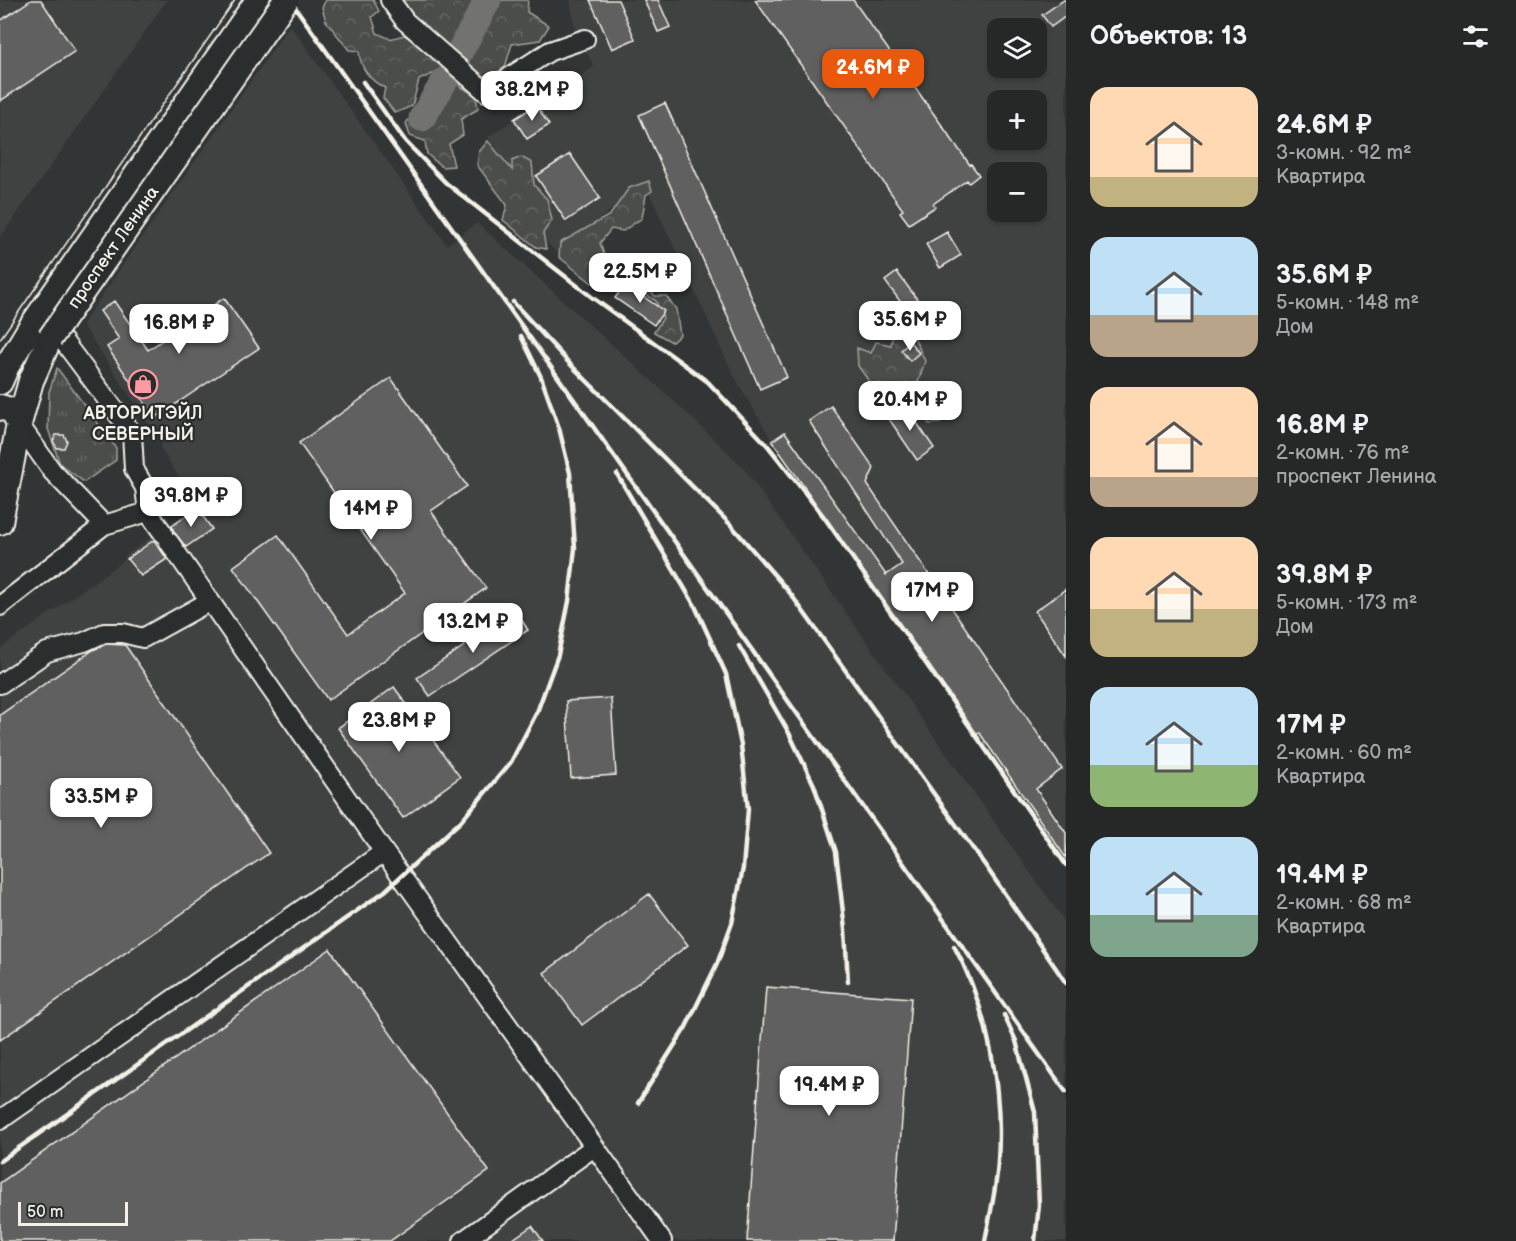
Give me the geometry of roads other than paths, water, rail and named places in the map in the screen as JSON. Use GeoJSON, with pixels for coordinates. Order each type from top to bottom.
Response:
{"type":"FeatureCollection","features":[{"type":"Feature","properties":{"kind":"main road","name":"проспект Ленина"},"geometry":{"type":"LineString","coordinates":[[0,522],[20,424],[44,334],[258,0]]}},
{"type":"Feature","properties":{"kind":"main road","name":"проспект Ленина"},"geometry":{"type":"LineString","coordinates":[[0,382],[7,366],[44,334],[286,0]]}},
{"type":"Feature","properties":{"kind":"main road"},"geometry":{"type":"LineString","coordinates":[[0,407],[13,411],[20,424]]}},
{"type":"Feature","properties":{"kind":"street"},"geometry":{"type":"LineString","coordinates":[[390,0],[405,21],[486,92],[550,51],[585,39]]}},
{"type":"Feature","properties":{"kind":"street"},"geometry":{"type":"LineString","coordinates":[[44,334],[64,342],[132,433],[135,469],[145,488],[148,512],[384,852],[662,1241]]}},
{"type":"Feature","properties":{"kind":"street"},"geometry":{"type":"LineString","coordinates":[[20,424],[52,471],[104,525]]}},
{"type":"Feature","properties":{"kind":"street"},"geometry":{"type":"LineString","coordinates":[[0,606],[104,525],[148,512]]}},
{"type":"Feature","properties":{"kind":"street"},"geometry":{"type":"LineString","coordinates":[[0,684],[47,652],[84,642],[104,633],[123,633],[142,638],[210,601]]}},
{"type":"Feature","properties":{"kind":"street"},"geometry":{"type":"LineString","coordinates":[[0,1120],[384,852]]}},
{"type":"Feature","properties":{"kind":"street"},"geometry":{"type":"LineString","coordinates":[[463,1241],[594,1147]]}},
{"type":"Feature","properties":{"kind":"waterway"},"geometry":{"type":"LineString","coordinates":[[459,53],[488,0]]}},
{"type":"Feature","properties":{"kind":"waterway"},"geometry":{"type":"LineString","coordinates":[[422,118],[445,80]]}},
{"type":"Feature","properties":{"kind":"tram line"},"geometry":{"type":"LineString","coordinates":[[0,339],[235,0]]}},
{"type":"Feature","properties":{"kind":"railway"},"geometry":{"type":"LineString","coordinates":[[290,0],[1066,1092]]}},
{"type":"Feature","properties":{"kind":"railway"},"geometry":{"type":"LineString","coordinates":[[363,82],[406,142],[446,183],[593,298],[708,382],[768,446],[824,517],[1066,865]]}},
{"type":"Feature","properties":{"kind":"railway"},"geometry":{"type":"LineString","coordinates":[[513,302],[570,364],[730,524],[790,593],[987,868],[1066,983]]}},
{"type":"Feature","properties":{"kind":"railway"},"geometry":{"type":"LineString","coordinates":[[0,1161],[385,891],[461,821],[511,762],[537,712],[558,655],[569,601],[575,548],[570,473],[559,428],[541,377],[521,336]]}},
{"type":"Feature","properties":{"kind":"railway"},"geometry":{"type":"LineString","coordinates":[[617,474],[695,606],[726,674],[741,745],[748,809],[743,868],[732,923],[717,964],[686,1027],[638,1103]]}},
{"type":"Feature","properties":{"kind":"railway"},"geometry":{"type":"LineString","coordinates":[[739,646],[789,733],[814,785],[836,852],[848,982]]}},
{"type":"Feature","properties":{"kind":"railway"},"geometry":{"type":"LineString","coordinates":[[954,946],[966,970],[984,1022],[991,1050],[998,1106],[998,1160],[985,1241]]}},
{"type":"Feature","properties":{"kind":"railway"},"geometry":{"type":"LineString","coordinates":[[1004,1015],[1016,1041],[1035,1112],[1039,1205],[1035,1241]]}},
{"type":"Feature","properties":{"kind":"place","name":"АВТОРИТЭЙЛ СЕВЕРНЫЙ"},"geometry":{"type":"Point","coordinates":[143,384]}}]}
